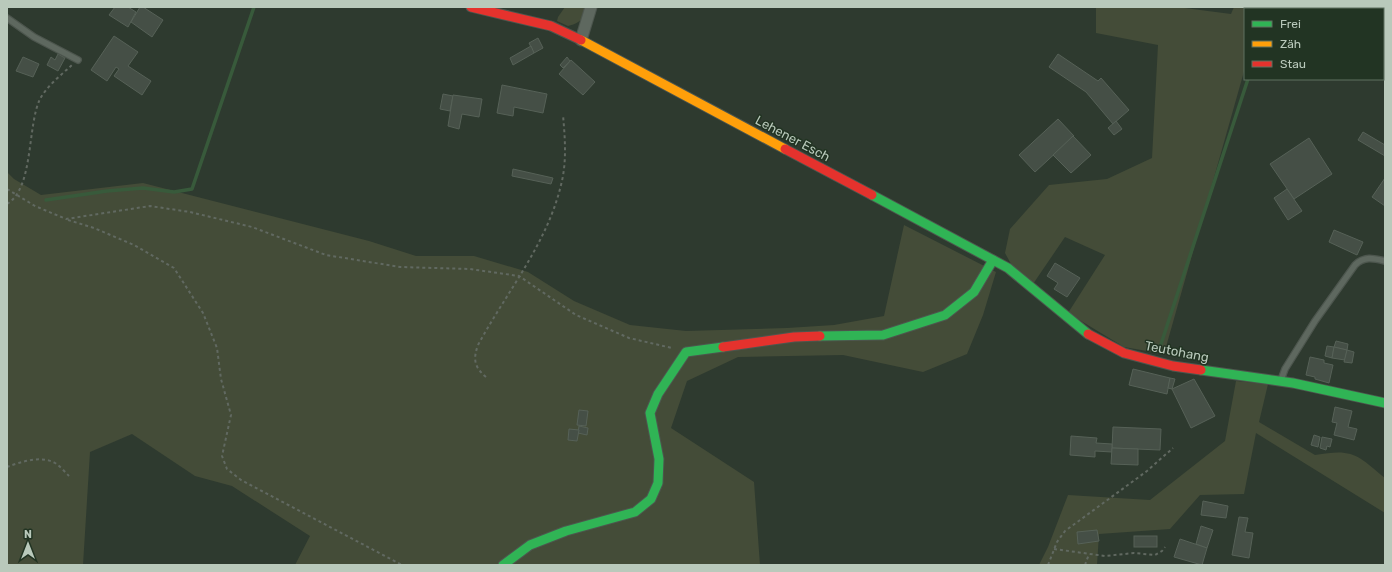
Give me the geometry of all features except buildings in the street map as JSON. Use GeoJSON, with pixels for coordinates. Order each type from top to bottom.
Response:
{"type":"FeatureCollection","features":[{"type":"Feature","properties":{"kind":"street","name":"Lehener Esch"},"geometry":{"type":"LineString","coordinates":[[471,7],[551,26],[581,40],[993,260]]}},
{"type":"Feature","properties":{"kind":"street"},"geometry":{"type":"LineString","coordinates":[[581,40],[591,7]]}},
{"type":"Feature","properties":{"kind":"street"},"geometry":{"type":"LineString","coordinates":[[502,565],[530,545],[566,531],[635,512],[650,499],[658,483],[660,459],[650,413],[658,394],[686,352],[794,337],[883,335],[914,326],[945,315],[974,292],[993,260]]}},
{"type":"Feature","properties":{"kind":"street","name":"Teutohang"},"geometry":{"type":"LineString","coordinates":[[993,260],[1008,268],[1086,333],[1124,353],[1173,366],[1280,382],[1385,403]]}},
{"type":"Feature","properties":{"kind":"lane"},"geometry":{"type":"LineString","coordinates":[[7,18],[34,37],[78,60]]}},
{"type":"Feature","properties":{"kind":"lane"},"geometry":{"type":"LineString","coordinates":[[1280,382],[1304,338],[1341,281],[1359,261],[1367,258],[1385,261]]}},
{"type":"Feature","properties":{"kind":"path"},"geometry":{"type":"LineString","coordinates":[[7,204],[16,196],[27,168],[33,124],[40,100],[62,74],[78,60]]}},
{"type":"Feature","properties":{"kind":"path"},"geometry":{"type":"LineString","coordinates":[[486,377],[477,369],[474,356],[478,345],[538,244],[561,185],[565,139],[564,115]]}},
{"type":"Feature","properties":{"kind":"path"},"geometry":{"type":"LineString","coordinates":[[7,189],[16,196],[35,206],[134,245],[174,268],[203,313],[217,348],[221,380],[231,415],[222,456],[227,469],[241,480],[402,565]]}},
{"type":"Feature","properties":{"kind":"path"},"geometry":{"type":"LineString","coordinates":[[66,219],[150,206],[190,212],[252,228],[326,256],[400,267],[470,269],[519,276],[576,315],[629,338],[686,352]]}},
{"type":"Feature","properties":{"kind":"path"},"geometry":{"type":"LineString","coordinates":[[1048,565],[1054,549],[1065,531],[1147,471],[1173,448]]}},
{"type":"Feature","properties":{"kind":"path"},"geometry":{"type":"LineString","coordinates":[[7,467],[19,462],[39,460],[54,462],[69,476]]}},
{"type":"Feature","properties":{"kind":"path"},"geometry":{"type":"LineString","coordinates":[[1054,549],[1105,556],[1134,553],[1156,555],[1165,547]]}},
{"type":"Feature","properties":{"kind":"path"},"geometry":{"type":"LineString","coordinates":[[1085,565],[1090,554]]}},
{"type":"Feature","properties":{"kind":"green space"},"geometry":{"type":"Polygon","coordinates":[[[565,7],[584,7],[585,11],[581,20],[568,26],[557,21],[565,7]]]}},
{"type":"Feature","properties":{"kind":"green space"},"geometry":{"type":"Polygon","coordinates":[[[1096,7],[1177,7],[1231,14],[1234,7],[1264,7],[1244,8],[1244,72],[1164,354],[1124,347],[1068,313],[1105,255],[1065,237],[1033,284],[1011,264],[1005,253],[1010,229],[1049,185],[1107,179],[1152,158],[1158,45],[1096,33],[1096,7]]]}},
{"type":"Feature","properties":{"kind":"green space"},"geometry":{"type":"Polygon","coordinates":[[[7,172],[14,179],[41,195],[143,183],[369,241],[416,256],[474,256],[528,272],[574,301],[630,325],[686,331],[834,325],[884,316],[904,225],[996,272],[983,315],[967,354],[923,372],[843,355],[738,357],[687,381],[671,428],[754,482],[760,565],[295,565],[310,536],[232,486],[195,476],[132,434],[90,452],[83,565],[7,565],[7,172]]]}},
{"type":"Feature","properties":{"kind":"green space"},"geometry":{"type":"Polygon","coordinates":[[[1236,381],[1268,384],[1259,422],[1315,455],[1338,452],[1354,455],[1385,478],[1385,513],[1256,433],[1244,494],[1200,495],[1170,529],[1099,534],[1097,565],[1039,565],[1048,547],[1068,495],[1150,500],[1225,441],[1236,381]]]}},
{"type":"Feature","properties":{"kind":"waterway"},"geometry":{"type":"LineString","coordinates":[[46,200],[107,191],[143,188],[174,192],[192,189],[254,7]]}},
{"type":"Feature","properties":{"kind":"waterway"},"geometry":{"type":"LineString","coordinates":[[1160,347],[1248,80]]}},
{"type":"Feature","properties":{"kind":"traffic: fast"},"geometry":{"type":"LineString","coordinates":[[872,195],[1008,268],[1088,334]]}},
{"type":"Feature","properties":{"kind":"traffic: fast"},"geometry":{"type":"LineString","coordinates":[[820,336],[883,335],[945,315],[974,292],[993,260]]}},
{"type":"Feature","properties":{"kind":"traffic: fast"},"geometry":{"type":"LineString","coordinates":[[503,565],[530,545],[566,531],[635,512],[651,499],[658,483],[659,459],[650,413],[658,394],[686,352],[723,347]]}},
{"type":"Feature","properties":{"kind":"traffic: fast"},"geometry":{"type":"LineString","coordinates":[[1201,370],[1293,383],[1385,403]]}},
{"type":"Feature","properties":{"kind":"traffic: slow"},"geometry":{"type":"LineString","coordinates":[[581,40],[785,149]]}},
{"type":"Feature","properties":{"kind":"traffic: jam"},"geometry":{"type":"LineString","coordinates":[[471,7],[551,26],[581,40]]}},
{"type":"Feature","properties":{"kind":"traffic: jam"},"geometry":{"type":"LineString","coordinates":[[785,149],[872,195]]}},
{"type":"Feature","properties":{"kind":"traffic: jam"},"geometry":{"type":"LineString","coordinates":[[1088,334],[1124,353],[1173,366],[1201,370]]}},
{"type":"Feature","properties":{"kind":"traffic: jam"},"geometry":{"type":"LineString","coordinates":[[723,347],[794,337],[820,336]]}}]}
